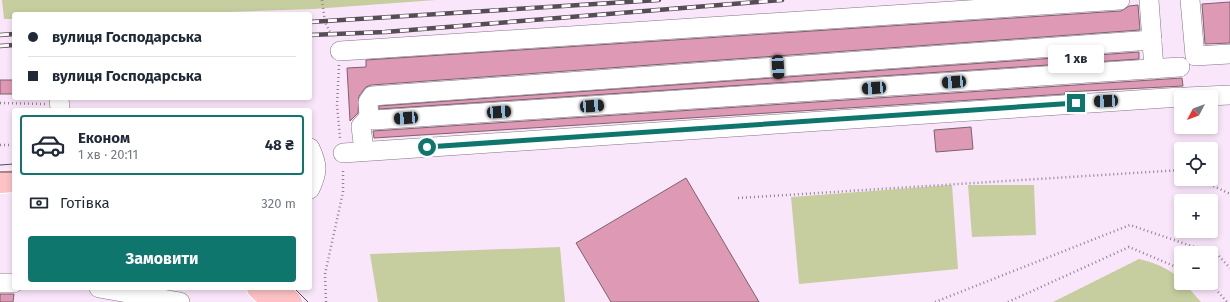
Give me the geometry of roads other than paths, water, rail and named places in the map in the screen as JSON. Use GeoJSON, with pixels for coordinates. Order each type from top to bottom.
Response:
{"type":"FeatureCollection","features":[{"type":"Feature","properties":{"kind":"main road"},"geometry":{"type":"LineString","coordinates":[[0,182],[12,181]]}},
{"type":"Feature","properties":{"kind":"main road"},"geometry":{"type":"LineString","coordinates":[[0,194],[12,194]]}},
{"type":"Feature","properties":{"kind":"main road"},"geometry":{"type":"LineString","coordinates":[[260,290],[273,302]]}},
{"type":"Feature","properties":{"kind":"main road"},"geometry":{"type":"LineString","coordinates":[[279,290],[291,302]]}},
{"type":"Feature","properties":{"kind":"street"},"geometry":{"type":"LineString","coordinates":[[340,51],[1120,0]]}},
{"type":"Feature","properties":{"kind":"street"},"geometry":{"type":"LineString","coordinates":[[1149,0],[1154,69]]}},
{"type":"Feature","properties":{"kind":"street"},"geometry":{"type":"LineString","coordinates":[[1190,0],[1195,56],[1230,54]]}},
{"type":"Feature","properties":{"kind":"street"},"geometry":{"type":"LineString","coordinates":[[364,151],[361,126],[369,117],[368,102],[372,96],[1152,40]]}},
{"type":"Feature","properties":{"kind":"street"},"geometry":{"type":"LineString","coordinates":[[1063,47],[1076,103]]}},
{"type":"Feature","properties":{"kind":"street"},"geometry":{"type":"LineString","coordinates":[[778,67],[779,94]]}},
{"type":"Feature","properties":{"kind":"street"},"geometry":{"type":"LineString","coordinates":[[369,117],[374,120],[1180,68]]}},
{"type":"Feature","properties":{"kind":"street"},"geometry":{"type":"LineString","coordinates":[[1218,96],[1230,95]]}},
{"type":"Feature","properties":{"kind":"street"},"geometry":{"type":"LineString","coordinates":[[343,153],[1174,97]]}},
{"type":"Feature","properties":{"kind":"street"},"geometry":{"type":"LineString","coordinates":[[312,153],[316,162],[316,176],[312,185]]}},
{"type":"Feature","properties":{"kind":"street"},"geometry":{"type":"LineString","coordinates":[[0,283],[12,283]]}},
{"type":"Feature","properties":{"kind":"street"},"geometry":{"type":"LineString","coordinates":[[125,290],[138,291],[180,302]]}},
{"type":"Feature","properties":{"kind":"street"},"geometry":{"type":"LineString","coordinates":[[110,302],[138,291]]}},
{"type":"Feature","properties":{"kind":"tram line"},"geometry":{"type":"LineString","coordinates":[[0,165],[12,164]]}},
{"type":"Feature","properties":{"kind":"tram line"},"geometry":{"type":"LineString","coordinates":[[0,172],[12,172]]}},
{"type":"Feature","properties":{"kind":"tram line"},"geometry":{"type":"LineString","coordinates":[[296,290],[308,302]]}},
{"type":"Feature","properties":{"kind":"railway"},"geometry":{"type":"LineString","coordinates":[[312,22],[659,0]]}},
{"type":"Feature","properties":{"kind":"railway"},"geometry":{"type":"LineString","coordinates":[[312,35],[385,32],[782,0]]}},
{"type":"Feature","properties":{"kind":"railway"},"geometry":{"type":"LineString","coordinates":[[0,35],[12,34]]}},
{"type":"Feature","properties":{"kind":"railway"},"geometry":{"type":"LineString","coordinates":[[0,46],[12,45]]}}]}
